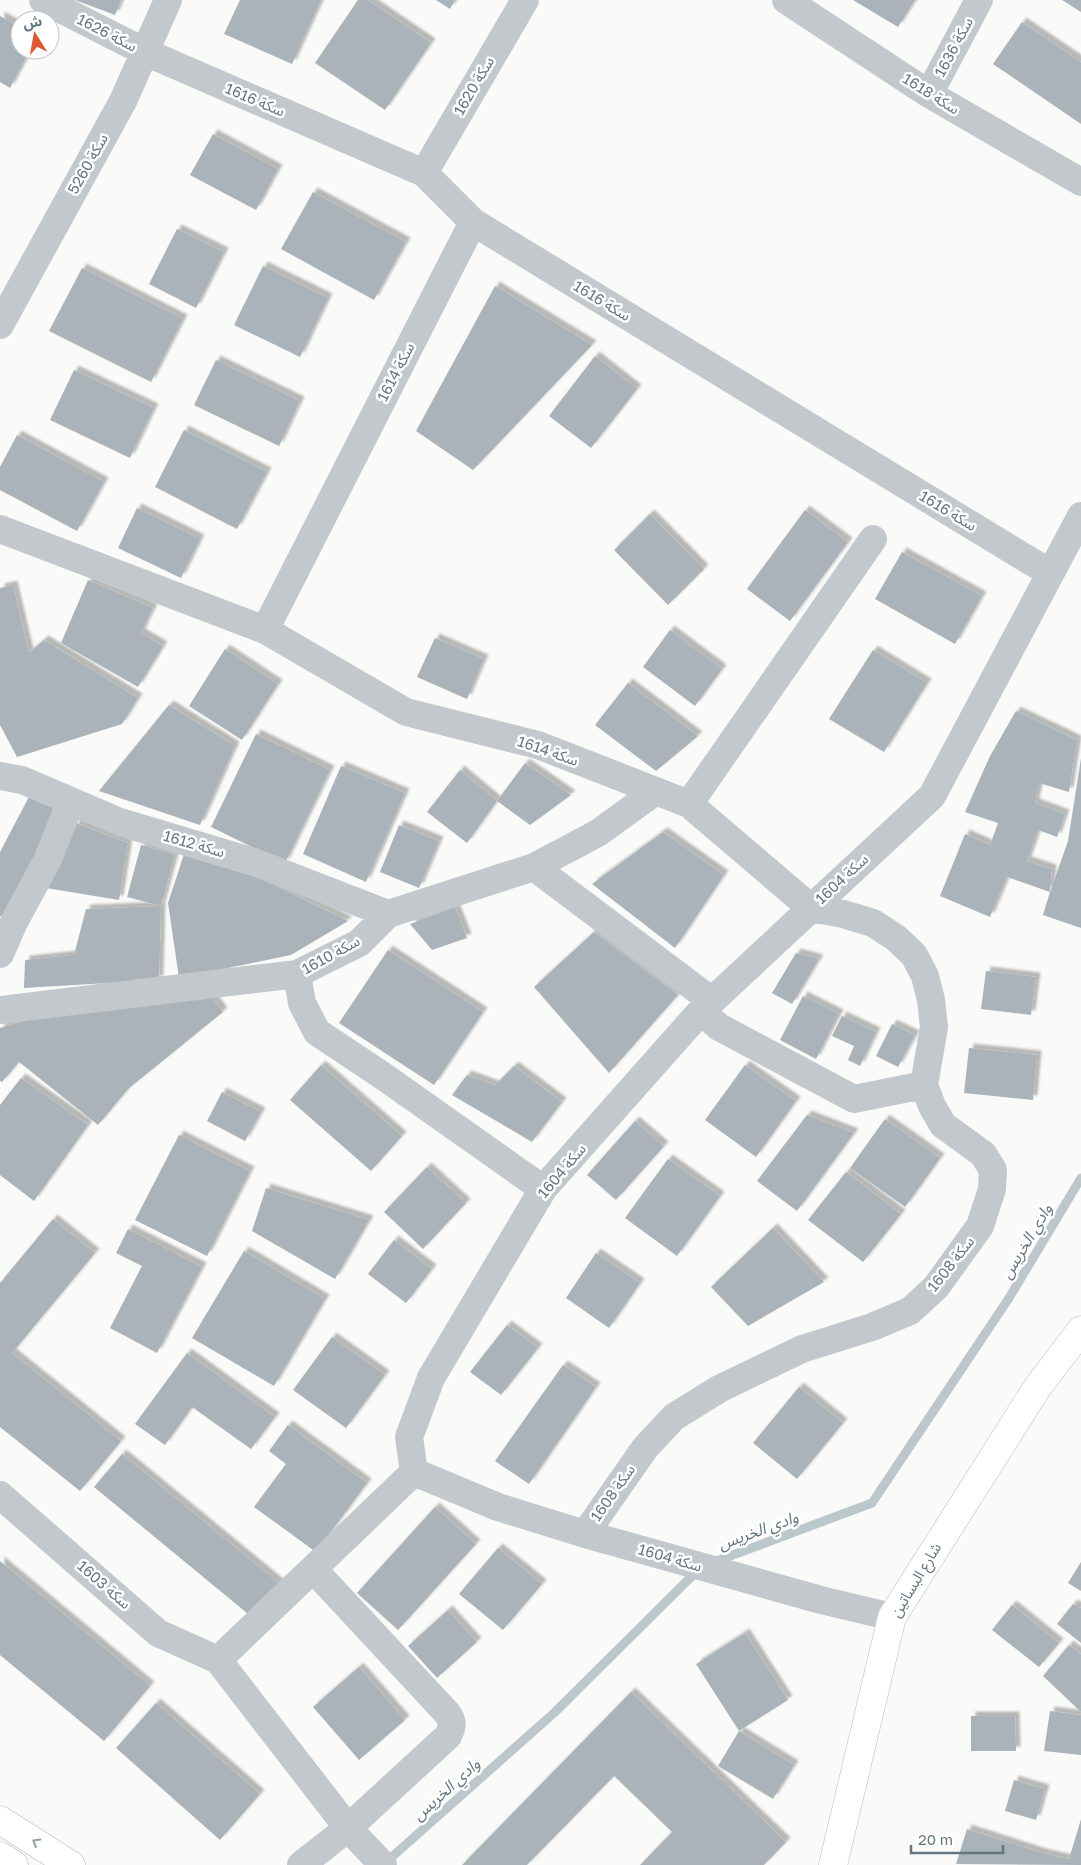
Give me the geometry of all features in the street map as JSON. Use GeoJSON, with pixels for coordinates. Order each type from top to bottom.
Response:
{"type":"FeatureCollection","features":[{"type":"Feature","properties":{"kind":"street","name":"سكة 1626"},"geometry":{"type":"LineString","coordinates":[[43,0],[145,52]]}},
{"type":"Feature","properties":{"kind":"street","name":"سكة 5260"},"geometry":{"type":"LineString","coordinates":[[0,325],[123,101],[168,0]]}},
{"type":"Feature","properties":{"kind":"street","name":"سكة 1620"},"geometry":{"type":"LineString","coordinates":[[424,173],[525,0]]}},
{"type":"Feature","properties":{"kind":"street","name":"سكة 1618"},"geometry":{"type":"LineString","coordinates":[[786,0],[929,94],[1081,182]]}},
{"type":"Feature","properties":{"kind":"street","name":"سكة 1636"},"geometry":{"type":"LineString","coordinates":[[929,94],[979,0]]}},
{"type":"Feature","properties":{"kind":"street","name":"سكة 1616"},"geometry":{"type":"LineString","coordinates":[[145,52],[424,173],[473,222],[1050,573]]}},
{"type":"Feature","properties":{"kind":"street","name":"سكة 1614"},"geometry":{"type":"LineString","coordinates":[[265,630],[473,222]]}},
{"type":"Feature","properties":{"kind":"street","name":"سكة 1604"},"geometry":{"type":"LineString","coordinates":[[892,1617],[821,1600],[585,1534],[498,1507],[414,1472],[409,1437],[431,1378],[543,1189],[706,1006],[932,796],[1081,516]]}},
{"type":"Feature","properties":{"kind":"street","name":"سكة 1614"},"geometry":{"type":"LineString","coordinates":[[0,529],[265,630],[406,712],[538,745],[689,804],[811,908]]}},
{"type":"Feature","properties":{"kind":"street"},"geometry":{"type":"LineString","coordinates":[[689,804],[873,539]]}},
{"type":"Feature","properties":{"kind":"street","name":"سكة 1612"},"geometry":{"type":"LineString","coordinates":[[0,776],[22,780],[120,822],[254,862],[388,914]]}},
{"type":"Feature","properties":{"kind":"street","name":"سكة 1610"},"geometry":{"type":"LineString","coordinates":[[0,1010],[297,974],[359,943],[388,914],[534,867],[598,833],[656,791]]}},
{"type":"Feature","properties":{"kind":"street"},"geometry":{"type":"LineString","coordinates":[[0,954],[14,922],[47,861],[71,801]]}},
{"type":"Feature","properties":{"kind":"street"},"geometry":{"type":"LineString","coordinates":[[534,867],[706,1006],[719,1027],[854,1100],[924,1085],[934,1027],[931,1000],[925,976],[914,955],[896,938],[873,924],[843,914],[811,908]]}},
{"type":"Feature","properties":{"kind":"street"},"geometry":{"type":"LineString","coordinates":[[297,974],[302,1003],[316,1032],[383,1076],[543,1189]]}},
{"type":"Feature","properties":{"kind":"street","name":"سكة 1608"},"geometry":{"type":"LineString","coordinates":[[585,1534],[645,1448],[674,1417],[719,1389],[802,1349],[872,1327],[910,1311],[936,1287],[980,1226],[992,1189],[993,1170],[984,1154],[943,1125],[932,1106],[924,1085]]}},
{"type":"Feature","properties":{"kind":"street","name":"شارع البساتين"},"geometry":{"type":"LineString","coordinates":[[833,1865],[892,1617],[1036,1388],[1081,1330]]}},
{"type":"Feature","properties":{"kind":"street"},"geometry":{"type":"LineString","coordinates":[[383,1865],[348,1828],[218,1660],[414,1472]]}},
{"type":"Feature","properties":{"kind":"street","name":"سكة 1603"},"geometry":{"type":"LineString","coordinates":[[0,1495],[158,1633],[218,1660]]}},
{"type":"Feature","properties":{"kind":"street"},"geometry":{"type":"LineString","coordinates":[[301,1865],[348,1828],[448,1736],[452,1728],[452,1720],[313,1569]]}},
{"type":"Feature","properties":{"kind":"street"},"geometry":{"type":"LineString","coordinates":[[0,1820],[72,1865]]}},
{"type":"Feature","properties":{"kind":"street"},"geometry":{"type":"LineString","coordinates":[[0,1856],[14,1865]]}},
{"type":"Feature","properties":{"kind":"building"},"geometry":{"type":"Polygon","coordinates":[[[75,0],[121,0],[115,15],[75,0]]]}},
{"type":"Feature","properties":{"kind":"building"},"geometry":{"type":"Polygon","coordinates":[[[240,0],[321,0],[292,64],[224,34],[240,0]]]}},
{"type":"Feature","properties":{"kind":"building"},"geometry":{"type":"Polygon","coordinates":[[[358,0],[368,0],[431,43],[385,110],[315,63],[358,0]]]}},
{"type":"Feature","properties":{"kind":"building"},"geometry":{"type":"Polygon","coordinates":[[[436,0],[455,0],[450,9],[436,0]]]}},
{"type":"Feature","properties":{"kind":"building"},"geometry":{"type":"Polygon","coordinates":[[[853,0],[915,0],[898,27],[853,0]]]}},
{"type":"Feature","properties":{"kind":"building"},"geometry":{"type":"Polygon","coordinates":[[[1062,0],[1081,0],[1081,12],[1062,0]]]}},
{"type":"Feature","properties":{"kind":"building"},"geometry":{"type":"Polygon","coordinates":[[[0,16],[10,22],[10,60],[25,60],[10,88],[0,82],[0,16]]]}},
{"type":"Feature","properties":{"kind":"building"},"geometry":{"type":"Polygon","coordinates":[[[1022,22],[1081,62],[1081,124],[993,64],[1022,22]]]}},
{"type":"Feature","properties":{"kind":"building"},"geometry":{"type":"Polygon","coordinates":[[[213,134],[278,169],[256,210],[190,175],[213,134]]]}},
{"type":"Feature","properties":{"kind":"building"},"geometry":{"type":"Polygon","coordinates":[[[313,192],[406,242],[374,300],[281,249],[313,192]]]}},
{"type":"Feature","properties":{"kind":"building"},"geometry":{"type":"Polygon","coordinates":[[[177,229],[224,252],[196,308],[149,284],[177,229]]]}},
{"type":"Feature","properties":{"kind":"building"},"geometry":{"type":"Polygon","coordinates":[[[263,266],[328,298],[300,357],[234,325],[263,266]]]}},
{"type":"Feature","properties":{"kind":"building"},"geometry":{"type":"Polygon","coordinates":[[[82,268],[183,319],[151,382],[49,331],[82,268]]]}},
{"type":"Feature","properties":{"kind":"building"},"geometry":{"type":"Polygon","coordinates":[[[495,286],[592,345],[473,470],[416,431],[495,286]]]}},
{"type":"Feature","properties":{"kind":"building"},"geometry":{"type":"Polygon","coordinates":[[[595,356],[637,389],[591,448],[549,416],[595,356]]]}},
{"type":"Feature","properties":{"kind":"building"},"geometry":{"type":"Polygon","coordinates":[[[216,360],[300,401],[279,446],[194,405],[216,360]]]}},
{"type":"Feature","properties":{"kind":"building"},"geometry":{"type":"Polygon","coordinates":[[[74,370],[154,408],[130,458],[50,420],[74,370]]]}},
{"type":"Feature","properties":{"kind":"building"},"geometry":{"type":"Polygon","coordinates":[[[184,430],[267,472],[237,529],[155,487],[184,430]]]}},
{"type":"Feature","properties":{"kind":"building"},"geometry":{"type":"Polygon","coordinates":[[[17,435],[104,482],[77,531],[0,490],[0,467],[17,435]]]}},
{"type":"Feature","properties":{"kind":"building"},"geometry":{"type":"Polygon","coordinates":[[[137,508],[200,539],[181,578],[118,548],[137,508]]]}},
{"type":"Feature","properties":{"kind":"building"},"geometry":{"type":"Polygon","coordinates":[[[805,510],[848,542],[790,621],[747,589],[805,510]]]}},
{"type":"Feature","properties":{"kind":"building"},"geometry":{"type":"Polygon","coordinates":[[[650,514],[704,569],[668,605],[614,550],[650,514]]]}},
{"type":"Feature","properties":{"kind":"building"},"geometry":{"type":"Polygon","coordinates":[[[902,552],[982,596],[955,644],[875,599],[902,552]]]}},
{"type":"Feature","properties":{"kind":"building"},"geometry":{"type":"Polygon","coordinates":[[[88,580],[153,608],[141,633],[163,646],[138,687],[61,643],[88,580]]]}},
{"type":"Feature","properties":{"kind":"building"},"geometry":{"type":"Polygon","coordinates":[[[13,585],[29,653],[44,640],[138,698],[122,724],[17,757],[0,725],[0,588],[13,585]]]}},
{"type":"Feature","properties":{"kind":"building"},"geometry":{"type":"Polygon","coordinates":[[[670,630],[722,669],[695,706],[643,667],[670,630]]]}},
{"type":"Feature","properties":{"kind":"building"},"geometry":{"type":"Polygon","coordinates":[[[435,638],[484,659],[467,699],[417,677],[435,638]]]}},
{"type":"Feature","properties":{"kind":"building"},"geometry":{"type":"Polygon","coordinates":[[[225,649],[278,684],[242,740],[189,706],[225,649]]]}},
{"type":"Feature","properties":{"kind":"building"},"geometry":{"type":"Polygon","coordinates":[[[873,650],[927,683],[884,752],[829,719],[873,650]]]}},
{"type":"Feature","properties":{"kind":"building"},"geometry":{"type":"Polygon","coordinates":[[[628,683],[698,736],[656,771],[595,725],[628,683]]]}},
{"type":"Feature","properties":{"kind":"building"},"geometry":{"type":"Polygon","coordinates":[[[169,705],[235,746],[200,825],[99,791],[169,705]]]}},
{"type":"Feature","properties":{"kind":"building"},"geometry":{"type":"Polygon","coordinates":[[[1016,711],[1077,740],[1069,792],[1039,783],[1035,803],[1065,814],[1057,837],[1038,830],[1027,861],[1052,869],[1050,892],[1007,877],[990,917],[940,896],[965,834],[990,845],[998,823],[965,812],[990,756],[1016,711]]]}},
{"type":"Feature","properties":{"kind":"building"},"geometry":{"type":"Polygon","coordinates":[[[256,734],[330,770],[285,863],[211,827],[256,734]]]}},
{"type":"Feature","properties":{"kind":"building"},"geometry":{"type":"Polygon","coordinates":[[[1081,758],[1081,928],[1043,915],[1068,841],[1081,758]]]}},
{"type":"Feature","properties":{"kind":"building"},"geometry":{"type":"Polygon","coordinates":[[[525,763],[571,795],[530,825],[497,801],[525,763]]]}},
{"type":"Feature","properties":{"kind":"building"},"geometry":{"type":"Polygon","coordinates":[[[341,766],[405,793],[366,882],[303,854],[341,766]]]}},
{"type":"Feature","properties":{"kind":"building"},"geometry":{"type":"Polygon","coordinates":[[[460,770],[497,801],[467,843],[427,812],[460,770]]]}},
{"type":"Feature","properties":{"kind":"building"},"geometry":{"type":"Polygon","coordinates":[[[30,795],[62,811],[7,919],[0,916],[0,852],[30,795]]]}},
{"type":"Feature","properties":{"kind":"building"},"geometry":{"type":"Polygon","coordinates":[[[76,823],[128,843],[119,900],[46,888],[76,823]]]}},
{"type":"Feature","properties":{"kind":"building"},"geometry":{"type":"Polygon","coordinates":[[[399,825],[439,841],[419,888],[380,872],[399,825]]]}},
{"type":"Feature","properties":{"kind":"building"},"geometry":{"type":"Polygon","coordinates":[[[663,832],[724,875],[675,948],[592,884],[663,832]]]}},
{"type":"Feature","properties":{"kind":"building"},"geometry":{"type":"Polygon","coordinates":[[[141,845],[175,854],[161,906],[127,897],[141,845]]]}},
{"type":"Feature","properties":{"kind":"building"},"geometry":{"type":"Polygon","coordinates":[[[184,854],[258,877],[348,921],[291,955],[179,978],[168,903],[184,854]]]}},
{"type":"Feature","properties":{"kind":"building"},"geometry":{"type":"Polygon","coordinates":[[[161,906],[159,980],[24,988],[25,960],[74,955],[86,909],[161,906]]]}},
{"type":"Feature","properties":{"kind":"building"},"geometry":{"type":"Polygon","coordinates":[[[455,907],[467,938],[432,950],[410,924],[455,907]]]}},
{"type":"Feature","properties":{"kind":"building"},"geometry":{"type":"Polygon","coordinates":[[[594,932],[678,995],[609,1073],[534,987],[594,932]]]}},
{"type":"Feature","properties":{"kind":"building"},"geometry":{"type":"Polygon","coordinates":[[[388,950],[483,1012],[434,1085],[339,1023],[388,950]]]}},
{"type":"Feature","properties":{"kind":"building"},"geometry":{"type":"Polygon","coordinates":[[[796,953],[819,959],[792,1004],[772,993],[796,953]]]}},
{"type":"Feature","properties":{"kind":"building"},"geometry":{"type":"Polygon","coordinates":[[[986,971],[1036,977],[1031,1015],[981,1009],[986,971]]]}},
{"type":"Feature","properties":{"kind":"building"},"geometry":{"type":"Polygon","coordinates":[[[209,993],[223,1012],[128,1089],[98,1125],[19,1062],[2,1082],[0,1081],[0,1028],[39,1016],[209,993]]]}},
{"type":"Feature","properties":{"kind":"building"},"geometry":{"type":"Polygon","coordinates":[[[803,996],[839,1014],[816,1059],[780,1040],[803,996]]]}},
{"type":"Feature","properties":{"kind":"building"},"geometry":{"type":"Polygon","coordinates":[[[842,1016],[876,1032],[860,1066],[848,1060],[854,1046],[832,1036],[842,1016]]]}},
{"type":"Feature","properties":{"kind":"building"},"geometry":{"type":"Polygon","coordinates":[[[892,1024],[915,1035],[898,1067],[876,1056],[892,1024]]]}},
{"type":"Feature","properties":{"kind":"building"},"geometry":{"type":"Polygon","coordinates":[[[969,1048],[1037,1055],[1033,1100],[964,1093],[969,1048]]]}},
{"type":"Feature","properties":{"kind":"building"},"geometry":{"type":"Polygon","coordinates":[[[321,1065],[402,1136],[371,1171],[290,1100],[321,1065]]]}},
{"type":"Feature","properties":{"kind":"building"},"geometry":{"type":"Polygon","coordinates":[[[745,1065],[796,1101],[756,1157],[705,1120],[745,1065]]]}},
{"type":"Feature","properties":{"kind":"building"},"geometry":{"type":"Polygon","coordinates":[[[514,1066],[562,1102],[532,1142],[452,1095],[467,1075],[495,1085],[514,1066]]]}},
{"type":"Feature","properties":{"kind":"building"},"geometry":{"type":"Polygon","coordinates":[[[21,1078],[88,1125],[34,1201],[0,1175],[0,1105],[21,1078]]]}},
{"type":"Feature","properties":{"kind":"building"},"geometry":{"type":"Polygon","coordinates":[[[222,1092],[261,1112],[245,1141],[207,1121],[222,1092]]]}},
{"type":"Feature","properties":{"kind":"building"},"geometry":{"type":"Polygon","coordinates":[[[807,1115],[854,1133],[797,1211],[757,1181],[807,1115]]]}},
{"type":"Feature","properties":{"kind":"building"},"geometry":{"type":"Polygon","coordinates":[[[885,1119],[940,1158],[905,1207],[850,1168],[885,1119]]]}},
{"type":"Feature","properties":{"kind":"building"},"geometry":{"type":"Polygon","coordinates":[[[635,1121],[664,1146],[616,1200],[587,1175],[635,1121]]]}},
{"type":"Feature","properties":{"kind":"building"},"geometry":{"type":"Polygon","coordinates":[[[179,1135],[250,1171],[207,1256],[135,1220],[179,1135]]]}},
{"type":"Feature","properties":{"kind":"building"},"geometry":{"type":"Polygon","coordinates":[[[668,1159],[720,1196],[677,1256],[625,1218],[668,1159]]]}},
{"type":"Feature","properties":{"kind":"building"},"geometry":{"type":"Polygon","coordinates":[[[427,1167],[466,1203],[423,1249],[384,1212],[427,1167]]]}},
{"type":"Feature","properties":{"kind":"building"},"geometry":{"type":"Polygon","coordinates":[[[846,1172],[901,1214],[863,1262],[808,1220],[846,1172]]]}},
{"type":"Feature","properties":{"kind":"building"},"geometry":{"type":"Polygon","coordinates":[[[266,1188],[369,1220],[335,1279],[252,1231],[266,1188]]]}},
{"type":"Feature","properties":{"kind":"building"},"geometry":{"type":"Polygon","coordinates":[[[53,1219],[95,1253],[12,1353],[121,1441],[80,1491],[0,1427],[0,1283],[53,1219]]]}},
{"type":"Feature","properties":{"kind":"building"},"geometry":{"type":"Polygon","coordinates":[[[773,1228],[824,1282],[748,1326],[711,1287],[773,1228]]]}},
{"type":"Feature","properties":{"kind":"building"},"geometry":{"type":"Polygon","coordinates":[[[128,1229],[202,1267],[157,1353],[110,1328],[142,1266],[116,1253],[128,1229]]]}},
{"type":"Feature","properties":{"kind":"building"},"geometry":{"type":"Polygon","coordinates":[[[394,1240],[432,1269],[406,1303],[368,1274],[394,1240]]]}},
{"type":"Feature","properties":{"kind":"building"},"geometry":{"type":"Polygon","coordinates":[[[244,1251],[325,1299],[274,1386],[192,1338],[244,1251]]]}},
{"type":"Feature","properties":{"kind":"building"},"geometry":{"type":"Polygon","coordinates":[[[596,1253],[640,1283],[609,1328],[566,1298],[596,1253]]]}},
{"type":"Feature","properties":{"kind":"building"},"geometry":{"type":"Polygon","coordinates":[[[507,1325],[538,1348],[501,1395],[470,1372],[507,1325]]]}},
{"type":"Feature","properties":{"kind":"building"},"geometry":{"type":"Polygon","coordinates":[[[332,1337],[385,1375],[346,1428],[293,1390],[332,1337]]]}},
{"type":"Feature","properties":{"kind":"building"},"geometry":{"type":"Polygon","coordinates":[[[187,1353],[275,1417],[251,1449],[192,1407],[165,1445],[135,1424],[187,1353]]]}},
{"type":"Feature","properties":{"kind":"building"},"geometry":{"type":"Polygon","coordinates":[[[563,1365],[596,1387],[529,1484],[495,1461],[563,1365]]]}},
{"type":"Feature","properties":{"kind":"building"},"geometry":{"type":"Polygon","coordinates":[[[799,1387],[843,1423],[797,1479],[753,1443],[799,1387]]]}},
{"type":"Feature","properties":{"kind":"building"},"geometry":{"type":"Polygon","coordinates":[[[288,1425],[367,1483],[316,1552],[254,1507],[286,1464],[269,1451],[288,1425]]]}},
{"type":"Feature","properties":{"kind":"building"},"geometry":{"type":"Polygon","coordinates":[[[122,1454],[280,1584],[253,1618],[94,1487],[122,1454]]]}},
{"type":"Feature","properties":{"kind":"building"},"geometry":{"type":"Polygon","coordinates":[[[435,1507],[476,1544],[398,1630],[357,1593],[435,1507]]]}},
{"type":"Feature","properties":{"kind":"building"},"geometry":{"type":"Polygon","coordinates":[[[498,1548],[542,1584],[503,1630],[459,1594],[498,1548]]]}},
{"type":"Feature","properties":{"kind":"building"},"geometry":{"type":"Polygon","coordinates":[[[0,1561],[150,1686],[104,1741],[0,1655],[0,1561]]]}},
{"type":"Feature","properties":{"kind":"building"},"geometry":{"type":"Polygon","coordinates":[[[1081,1562],[1081,1591],[1068,1583],[1081,1562]]]}},
{"type":"Feature","properties":{"kind":"building"},"geometry":{"type":"Polygon","coordinates":[[[1073,1604],[1081,1608],[1081,1643],[1057,1624],[1073,1604]]]}},
{"type":"Feature","properties":{"kind":"building"},"geometry":{"type":"Polygon","coordinates":[[[1012,1605],[1059,1643],[1039,1667],[992,1630],[1012,1605]]]}},
{"type":"Feature","properties":{"kind":"building"},"geometry":{"type":"Polygon","coordinates":[[[448,1610],[477,1642],[437,1678],[408,1646],[448,1610]]]}},
{"type":"Feature","properties":{"kind":"building"},"geometry":{"type":"Polygon","coordinates":[[[745,1633],[788,1700],[739,1731],[696,1664],[745,1633]]]}},
{"type":"Feature","properties":{"kind":"building"},"geometry":{"type":"Polygon","coordinates":[[[1069,1645],[1081,1654],[1081,1712],[1043,1676],[1069,1645]]]}},
{"type":"Feature","properties":{"kind":"building"},"geometry":{"type":"Polygon","coordinates":[[[359,1667],[405,1720],[359,1760],[313,1707],[359,1667]]]}},
{"type":"Feature","properties":{"kind":"building"},"geometry":{"type":"Polygon","coordinates":[[[631,1692],[786,1842],[764,1865],[640,1865],[672,1832],[614,1776],[527,1865],[462,1865],[631,1692]]]}},
{"type":"Feature","properties":{"kind":"building"},"geometry":{"type":"Polygon","coordinates":[[[156,1703],[260,1794],[220,1840],[116,1748],[156,1703]]]}},
{"type":"Feature","properties":{"kind":"building"},"geometry":{"type":"Polygon","coordinates":[[[1050,1711],[1081,1715],[1081,1755],[1044,1751],[1050,1711]]]}},
{"type":"Feature","properties":{"kind":"building"},"geometry":{"type":"Polygon","coordinates":[[[971,1716],[1015,1716],[1016,1751],[971,1751],[971,1716]]]}},
{"type":"Feature","properties":{"kind":"building"},"geometry":{"type":"Polygon","coordinates":[[[739,1731],[794,1765],[773,1799],[718,1766],[739,1731]]]}},
{"type":"Feature","properties":{"kind":"building"},"geometry":{"type":"Polygon","coordinates":[[[1014,1780],[1045,1789],[1036,1820],[1005,1811],[1014,1780]]]}},
{"type":"Feature","properties":{"kind":"building"},"geometry":{"type":"Polygon","coordinates":[[[1081,1819],[1081,1865],[956,1864],[967,1829],[1042,1853],[1069,1859],[1081,1819]]]}},
{"type":"Feature","properties":{"kind":"waterway","name":"وادي الخريس"},"geometry":{"type":"LineString","coordinates":[[714,1562],[872,1503],[1009,1298],[1081,1178]]}},
{"type":"Feature","properties":{"kind":"waterway","name":"وادي الخريس"},"geometry":{"type":"LineString","coordinates":[[385,1863],[554,1713],[698,1570]]}}]}
